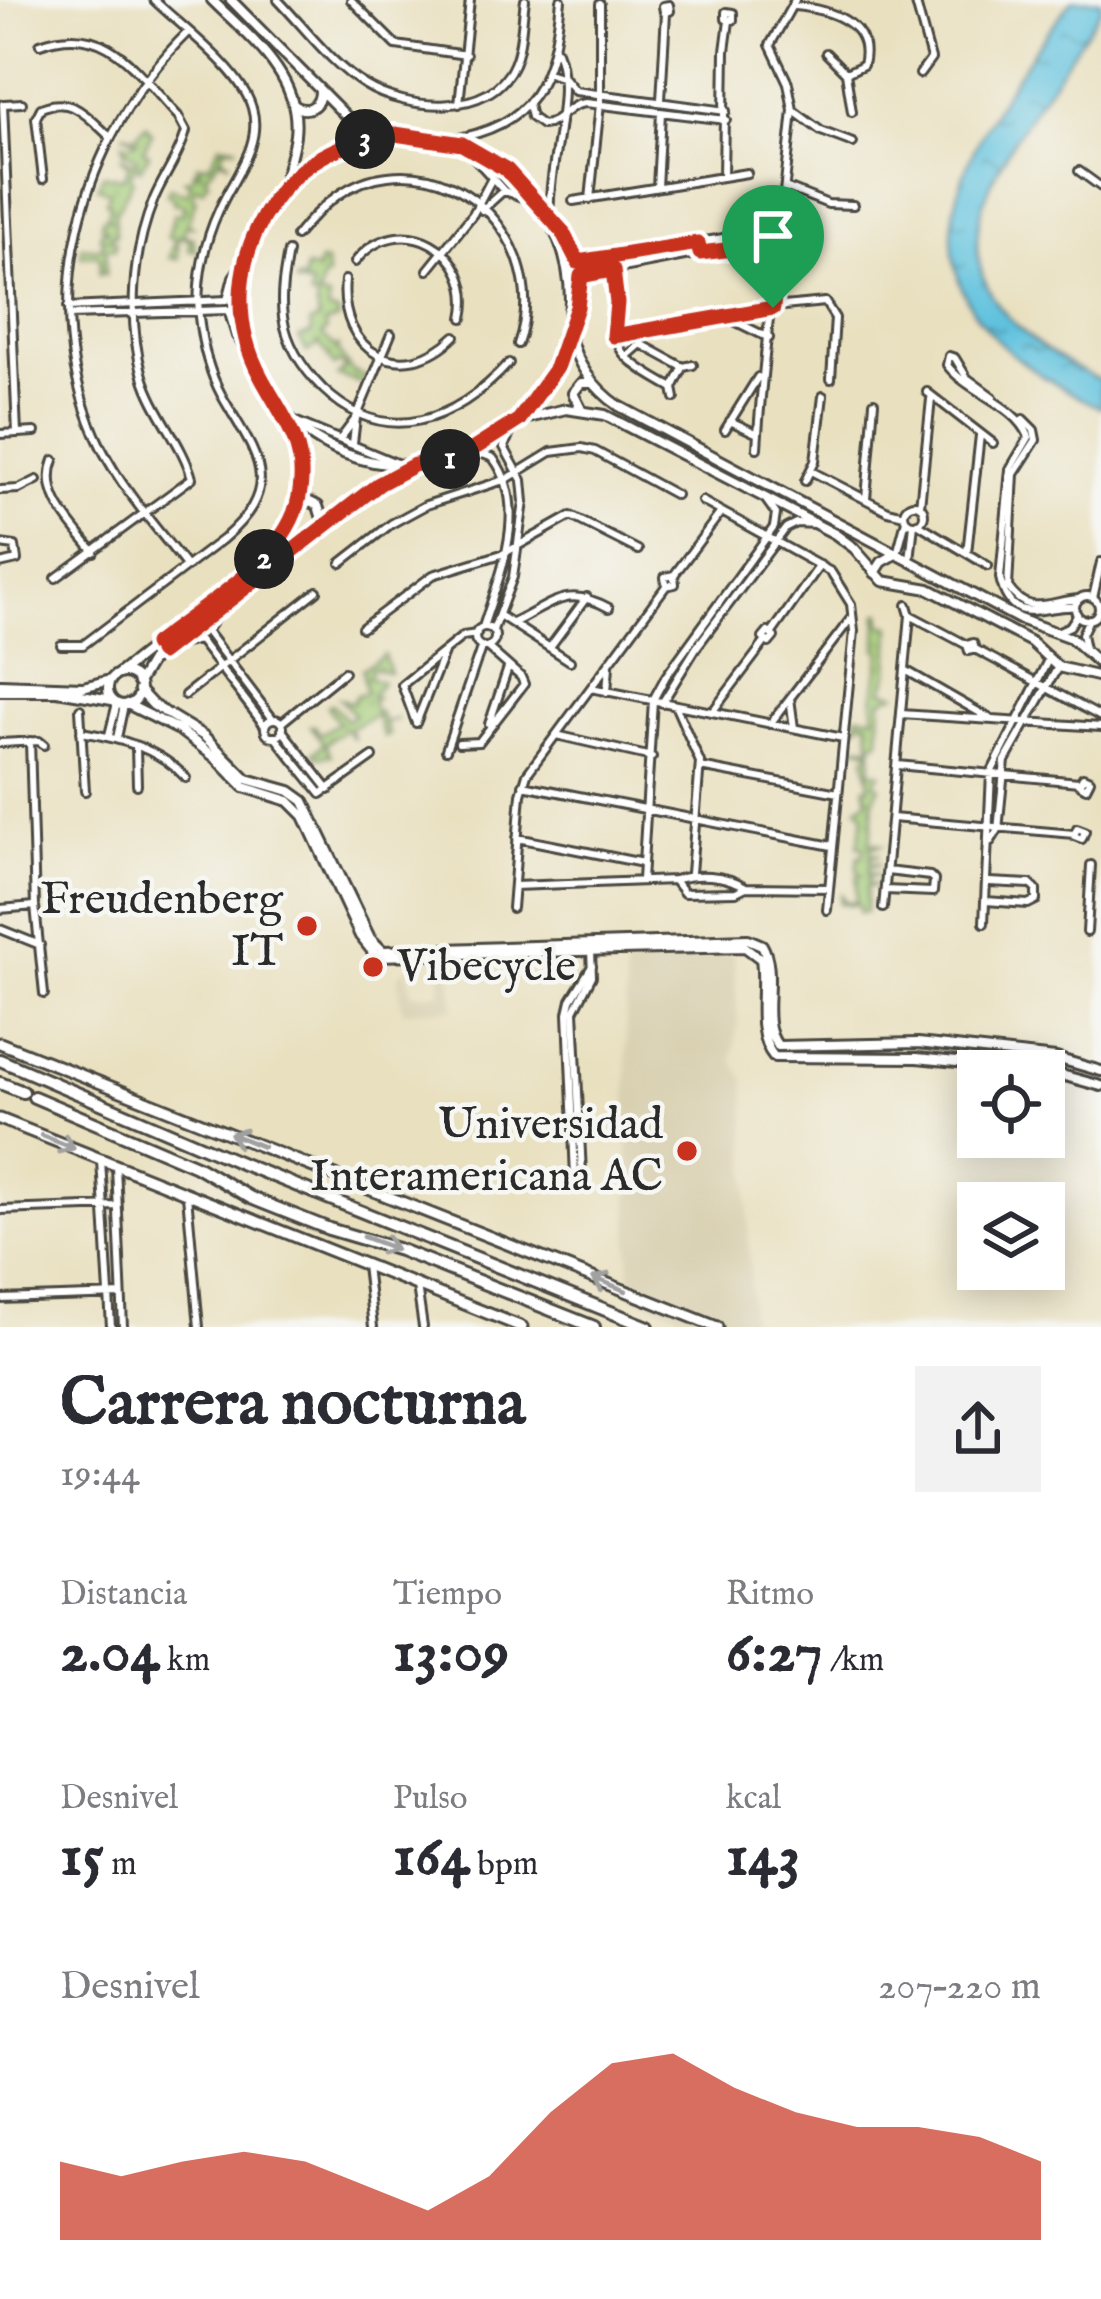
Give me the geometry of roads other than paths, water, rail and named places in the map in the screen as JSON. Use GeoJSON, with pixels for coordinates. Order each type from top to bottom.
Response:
{"type":"FeatureCollection","features":[{"type":"Feature","properties":{"kind":"highway"},"geometry":{"type":"LineString","coordinates":[[0,1060],[619,1321],[648,1327]]}},
{"type":"Feature","properties":{"kind":"highway"},"geometry":{"type":"LineString","coordinates":[[0,1083],[196,1166],[251,1198],[400,1250],[594,1327]]}},
{"type":"Feature","properties":{"kind":"main road"},"geometry":{"type":"LineString","coordinates":[[0,1043],[717,1327]]}},
{"type":"Feature","properties":{"kind":"main road"},"geometry":{"type":"LineString","coordinates":[[0,1119],[522,1327]]}},
{"type":"Feature","properties":{"kind":"street"},"geometry":{"type":"LineString","coordinates":[[61,644],[83,645],[244,521],[256,497],[260,472],[251,440],[213,376],[198,307],[210,232],[243,166],[255,129],[248,97],[236,79],[154,0]]}},
{"type":"Feature","properties":{"kind":"street"},"geometry":{"type":"LineString","coordinates":[[212,0],[278,68],[293,104],[295,135],[284,185]]}},
{"type":"Feature","properties":{"kind":"street"},"geometry":{"type":"LineString","coordinates":[[278,0],[361,83],[395,99],[459,104],[485,95],[514,66],[525,0]]}},
{"type":"Feature","properties":{"kind":"street"},"geometry":{"type":"LineString","coordinates":[[351,0],[396,45],[466,55]]}},
{"type":"Feature","properties":{"kind":"street"},"geometry":{"type":"LineString","coordinates":[[459,104],[468,0]]}},
{"type":"Feature","properties":{"kind":"street"},"geometry":{"type":"LineString","coordinates":[[448,140],[479,135],[516,117],[527,106],[548,74],[561,0]]}},
{"type":"Feature","properties":{"kind":"street"},"geometry":{"type":"LineString","coordinates":[[723,177],[729,21],[725,16],[731,0]]}},
{"type":"Feature","properties":{"kind":"street"},"geometry":{"type":"LineString","coordinates":[[915,0],[931,59],[920,74]]}},
{"type":"Feature","properties":{"kind":"street"},"geometry":{"type":"LineString","coordinates":[[590,199],[600,104],[601,2]]}},
{"type":"Feature","properties":{"kind":"street"},"geometry":{"type":"LineString","coordinates":[[757,448],[761,373],[773,308],[793,110],[770,45],[794,3],[826,9],[856,29],[866,56],[863,64],[846,74]]}},
{"type":"Feature","properties":{"kind":"street"},"geometry":{"type":"LineString","coordinates":[[238,4],[346,116],[380,136]]}},
{"type":"Feature","properties":{"kind":"street"},"geometry":{"type":"LineString","coordinates":[[657,187],[667,6]]}},
{"type":"Feature","properties":{"kind":"street"},"geometry":{"type":"LineString","coordinates":[[187,567],[115,471],[95,433],[77,375],[69,311],[80,218],[109,136],[144,80],[188,32]]}},
{"type":"Feature","properties":{"kind":"street"},"geometry":{"type":"LineString","coordinates":[[40,44],[90,37],[110,47],[178,116],[185,131],[146,222],[134,309],[148,390],[192,478],[56,578]]}},
{"type":"Feature","properties":{"kind":"street"},"geometry":{"type":"LineString","coordinates":[[556,49],[564,79],[549,184],[551,222],[568,275],[568,326],[576,356],[593,383],[630,412],[1019,620],[1071,638],[1101,665]]}},
{"type":"Feature","properties":{"kind":"street"},"geometry":{"type":"LineString","coordinates":[[826,52],[846,74],[852,112]]}},
{"type":"Feature","properties":{"kind":"street"},"geometry":{"type":"LineString","coordinates":[[548,74],[564,79],[575,91],[661,101],[726,116]]}},
{"type":"Feature","properties":{"kind":"street"},"geometry":{"type":"LineString","coordinates":[[293,104],[305,110],[315,106],[320,97],[316,84]]}},
{"type":"Feature","properties":{"kind":"street"},"geometry":{"type":"LineString","coordinates":[[43,179],[36,118],[41,107],[55,102],[73,105],[109,136]]}},
{"type":"Feature","properties":{"kind":"street"},"geometry":{"type":"LineString","coordinates":[[17,433],[1,104],[22,104]]}},
{"type":"Feature","properties":{"kind":"street"},"geometry":{"type":"LineString","coordinates":[[527,106],[537,123],[557,120],[572,105],[726,116]]}},
{"type":"Feature","properties":{"kind":"street"},"geometry":{"type":"LineString","coordinates":[[793,110],[821,131],[854,143]]}},
{"type":"Feature","properties":{"kind":"street"},"geometry":{"type":"LineString","coordinates":[[198,307],[227,299],[257,226],[284,185],[328,152],[380,136],[411,134],[462,144],[507,170],[568,239],[581,276],[577,307],[546,387],[516,423],[504,447],[524,489],[513,577],[494,638],[484,648],[446,750]]}},
{"type":"Feature","properties":{"kind":"street"},"geometry":{"type":"LineString","coordinates":[[462,144],[504,191],[538,202]]}},
{"type":"Feature","properties":{"kind":"street"},"geometry":{"type":"LineString","coordinates":[[1079,171],[1100,184]]}},
{"type":"Feature","properties":{"kind":"street"},"geometry":{"type":"LineString","coordinates":[[573,201],[747,173]]}},
{"type":"Feature","properties":{"kind":"street"},"geometry":{"type":"LineString","coordinates":[[296,236],[332,198],[351,187],[386,176],[428,178],[481,206],[507,232],[519,255],[527,304],[518,344]]}},
{"type":"Feature","properties":{"kind":"street"},"geometry":{"type":"LineString","coordinates":[[481,206],[490,180]]}},
{"type":"Feature","properties":{"kind":"street"},"geometry":{"type":"LineString","coordinates":[[785,187],[828,204],[853,205]]}},
{"type":"Feature","properties":{"kind":"street"},"geometry":{"type":"LineString","coordinates":[[428,270],[473,214],[504,191]]}},
{"type":"Feature","properties":{"kind":"street"},"geometry":{"type":"LineString","coordinates":[[581,276],[686,256],[699,248],[778,229]]}},
{"type":"Feature","properties":{"kind":"street"},"geometry":{"type":"LineString","coordinates":[[355,262],[389,237],[418,239],[443,251],[466,286],[463,318]]}},
{"type":"Feature","properties":{"kind":"street"},"geometry":{"type":"LineString","coordinates":[[578,262],[685,245],[777,244]]}},
{"type":"Feature","properties":{"kind":"street"},"geometry":{"type":"LineString","coordinates":[[685,245],[686,256]]}},
{"type":"Feature","properties":{"kind":"street"},"geometry":{"type":"LineString","coordinates":[[288,253],[281,291],[289,341],[318,385],[357,415],[400,422],[434,417],[467,403],[509,363]]}},
{"type":"Feature","properties":{"kind":"street"},"geometry":{"type":"LineString","coordinates":[[611,259],[617,303],[614,336],[626,357],[632,366],[674,393],[688,366],[641,344],[626,357]]}},
{"type":"Feature","properties":{"kind":"street"},"geometry":{"type":"LineString","coordinates":[[244,260],[242,319],[252,358]]}},
{"type":"Feature","properties":{"kind":"street"},"geometry":{"type":"LineString","coordinates":[[345,280],[346,318],[357,337],[382,357],[401,362],[418,359],[455,335]]}},
{"type":"Feature","properties":{"kind":"street"},"geometry":{"type":"LineString","coordinates":[[0,282],[10,281]]}},
{"type":"Feature","properties":{"kind":"street"},"geometry":{"type":"LineString","coordinates":[[614,336],[821,302],[830,305],[835,318],[831,380]]}},
{"type":"Feature","properties":{"kind":"street"},"geometry":{"type":"LineString","coordinates":[[69,311],[228,310],[236,336],[288,416],[300,466],[297,504],[264,559],[158,649],[114,677],[108,691],[120,703]]}},
{"type":"Feature","properties":{"kind":"street"},"geometry":{"type":"LineString","coordinates":[[723,315],[769,338]]}},
{"type":"Feature","properties":{"kind":"street"},"geometry":{"type":"LineString","coordinates":[[0,333],[13,332]]}},
{"type":"Feature","properties":{"kind":"street"},"geometry":{"type":"LineString","coordinates":[[341,438],[357,415],[392,334]]}},
{"type":"Feature","properties":{"kind":"street"},"geometry":{"type":"LineString","coordinates":[[1032,440],[1022,424],[957,377],[947,357],[953,356],[967,378],[1030,425],[1032,440],[1010,469],[1006,556],[1000,578],[1007,596],[1021,608],[1068,605],[1096,617]]}},
{"type":"Feature","properties":{"kind":"street"},"geometry":{"type":"LineString","coordinates":[[725,430],[761,373]]}},
{"type":"Feature","properties":{"kind":"street"},"geometry":{"type":"LineString","coordinates":[[581,409],[573,393],[580,383],[593,383]]}},
{"type":"Feature","properties":{"kind":"street"},"geometry":{"type":"LineString","coordinates":[[805,481],[818,447],[824,395]]}},
{"type":"Feature","properties":{"kind":"street"},"geometry":{"type":"LineString","coordinates":[[875,573],[882,562],[897,554],[910,520],[924,513],[920,506],[929,396],[993,443]]}},
{"type":"Feature","properties":{"kind":"street"},"geometry":{"type":"LineString","coordinates":[[866,500],[874,402]]}},
{"type":"Feature","properties":{"kind":"street"},"geometry":{"type":"LineString","coordinates":[[464,455],[516,423],[581,409],[613,418],[818,524],[854,548],[887,583],[945,596],[1031,642],[1058,667],[1101,676]]}},
{"type":"Feature","properties":{"kind":"street"},"geometry":{"type":"LineString","coordinates":[[353,443],[357,415]]}},
{"type":"Feature","properties":{"kind":"street"},"geometry":{"type":"LineString","coordinates":[[288,416],[400,465]]}},
{"type":"Feature","properties":{"kind":"street"},"geometry":{"type":"LineString","coordinates":[[288,416],[338,452],[378,464],[414,465],[464,455],[493,458],[507,478],[512,509],[505,553],[480,631],[484,648],[524,683],[477,744],[459,743]]}},
{"type":"Feature","properties":{"kind":"street"},"geometry":{"type":"LineString","coordinates":[[730,421],[758,434]]}},
{"type":"Feature","properties":{"kind":"street"},"geometry":{"type":"LineString","coordinates":[[0,434],[34,431]]}},
{"type":"Feature","properties":{"kind":"street"},"geometry":{"type":"LineString","coordinates":[[967,553],[980,435]]}},
{"type":"Feature","properties":{"kind":"street"},"geometry":{"type":"LineString","coordinates":[[341,563],[411,512],[507,478],[551,452],[596,451],[676,495]]}},
{"type":"Feature","properties":{"kind":"street"},"geometry":{"type":"LineString","coordinates":[[54,460],[49,472],[52,494],[94,552]]}},
{"type":"Feature","properties":{"kind":"street"},"geometry":{"type":"LineString","coordinates":[[168,641],[379,484],[414,465]]}},
{"type":"Feature","properties":{"kind":"street"},"geometry":{"type":"LineString","coordinates":[[812,471],[988,566]]}},
{"type":"Feature","properties":{"kind":"street"},"geometry":{"type":"LineString","coordinates":[[0,490],[19,489],[37,480]]}},
{"type":"Feature","properties":{"kind":"street"},"geometry":{"type":"LineString","coordinates":[[762,495],[777,518],[789,525],[818,524]]}},
{"type":"Feature","properties":{"kind":"street"},"geometry":{"type":"LineString","coordinates":[[702,502],[820,566],[841,583],[854,616],[827,910]]}},
{"type":"Feature","properties":{"kind":"street"},"geometry":{"type":"LineString","coordinates":[[297,504],[318,506],[324,526]]}},
{"type":"Feature","properties":{"kind":"street"},"geometry":{"type":"LineString","coordinates":[[900,584],[911,577],[908,506],[920,506]]}},
{"type":"Feature","properties":{"kind":"street"},"geometry":{"type":"LineString","coordinates":[[512,908],[523,785],[666,586],[675,584],[674,575],[721,512]]}},
{"type":"Feature","properties":{"kind":"street"},"geometry":{"type":"LineString","coordinates":[[641,880],[657,704],[665,676],[777,518]]}},
{"type":"Feature","properties":{"kind":"street"},"geometry":{"type":"LineString","coordinates":[[362,628],[434,575],[505,553],[562,522],[573,524],[580,519],[638,550]]}},
{"type":"Feature","properties":{"kind":"street"},"geometry":{"type":"LineString","coordinates":[[657,704],[789,525]]}},
{"type":"Feature","properties":{"kind":"street"},"geometry":{"type":"LineString","coordinates":[[0,544],[15,547],[16,560],[0,564]]}},
{"type":"Feature","properties":{"kind":"street"},"geometry":{"type":"LineString","coordinates":[[1041,684],[1044,639],[1070,626],[1077,607],[1093,598],[1101,562]]}},
{"type":"Feature","properties":{"kind":"street"},"geometry":{"type":"LineString","coordinates":[[712,712],[765,642],[764,634],[772,633],[820,566]]}},
{"type":"Feature","properties":{"kind":"street"},"geometry":{"type":"LineString","coordinates":[[501,572],[513,577]]}},
{"type":"Feature","properties":{"kind":"street"},"geometry":{"type":"LineString","coordinates":[[185,694],[317,591]]}},
{"type":"Feature","properties":{"kind":"street"},"geometry":{"type":"LineString","coordinates":[[514,622],[573,595],[587,596],[609,608]]}},
{"type":"Feature","properties":{"kind":"street"},"geometry":{"type":"LineString","coordinates":[[550,647],[587,596]]}},
{"type":"Feature","properties":{"kind":"street"},"geometry":{"type":"LineString","coordinates":[[1075,669],[1084,661],[1082,634],[1096,617],[1098,604],[1093,598]]}},
{"type":"Feature","properties":{"kind":"street"},"geometry":{"type":"LineString","coordinates":[[225,603],[206,632],[279,724],[325,792]]}},
{"type":"Feature","properties":{"kind":"street"},"geometry":{"type":"LineString","coordinates":[[883,908],[910,615],[907,605]]}},
{"type":"Feature","properties":{"kind":"street"},"geometry":{"type":"LineString","coordinates":[[499,615],[570,661]]}},
{"type":"Feature","properties":{"kind":"street"},"geometry":{"type":"LineString","coordinates":[[910,615],[1101,717]]}},
{"type":"Feature","properties":{"kind":"street"},"geometry":{"type":"LineString","coordinates":[[770,724],[854,616]]}},
{"type":"Feature","properties":{"kind":"street"},"geometry":{"type":"LineString","coordinates":[[446,650],[416,723],[402,685],[446,650],[465,635],[493,630]]}},
{"type":"Feature","properties":{"kind":"street"},"geometry":{"type":"LineString","coordinates":[[168,641],[197,639],[266,726],[267,734],[325,792]]}},
{"type":"Feature","properties":{"kind":"street"},"geometry":{"type":"LineString","coordinates":[[120,703],[136,700],[158,649]]}},
{"type":"Feature","properties":{"kind":"street"},"geometry":{"type":"LineString","coordinates":[[608,692],[610,662]]}},
{"type":"Feature","properties":{"kind":"street"},"geometry":{"type":"LineString","coordinates":[[488,728],[508,667]]}},
{"type":"Feature","properties":{"kind":"street"},"geometry":{"type":"LineString","coordinates":[[985,922],[991,773],[1041,684],[1058,667]]}},
{"type":"Feature","properties":{"kind":"street"},"geometry":{"type":"LineString","coordinates":[[905,670],[992,720]]}},
{"type":"Feature","properties":{"kind":"street"},"geometry":{"type":"LineString","coordinates":[[266,726],[279,724],[344,672]]}},
{"type":"Feature","properties":{"kind":"street"},"geometry":{"type":"LineString","coordinates":[[25,689],[82,687],[132,675],[152,705],[204,736],[246,783],[290,791],[304,801],[370,938],[383,951],[748,939],[762,945],[769,961],[770,1031],[778,1046],[918,1043],[1056,1058],[1101,1071]]}},
{"type":"Feature","properties":{"kind":"street"},"geometry":{"type":"LineString","coordinates":[[0,688],[58,691],[120,703],[179,730],[246,783],[289,801],[299,809],[360,936],[376,956],[751,949],[763,966],[766,1044],[778,1058],[917,1058],[1047,1071],[1101,1086]]}},
{"type":"Feature","properties":{"kind":"street"},"geometry":{"type":"LineString","coordinates":[[591,688],[843,738]]}},
{"type":"Feature","properties":{"kind":"street"},"geometry":{"type":"LineString","coordinates":[[790,698],[794,728]]}},
{"type":"Feature","properties":{"kind":"street"},"geometry":{"type":"LineString","coordinates":[[112,737],[120,703]]}},
{"type":"Feature","properties":{"kind":"street"},"geometry":{"type":"LineString","coordinates":[[675,705],[700,767],[691,873]]}},
{"type":"Feature","properties":{"kind":"street"},"geometry":{"type":"LineString","coordinates":[[80,709],[85,791]]}},
{"type":"Feature","properties":{"kind":"street"},"geometry":{"type":"LineString","coordinates":[[901,714],[1101,727]]}},
{"type":"Feature","properties":{"kind":"street"},"geometry":{"type":"LineString","coordinates":[[991,841],[998,830],[1001,774],[1020,722]]}},
{"type":"Feature","properties":{"kind":"street"},"geometry":{"type":"LineString","coordinates":[[275,737],[279,724]]}},
{"type":"Feature","properties":{"kind":"street"},"geometry":{"type":"LineString","coordinates":[[81,732],[136,745],[186,778]]}},
{"type":"Feature","properties":{"kind":"street"},"geometry":{"type":"LineString","coordinates":[[556,735],[652,757]]}},
{"type":"Feature","properties":{"kind":"street"},"geometry":{"type":"LineString","coordinates":[[30,741],[35,906],[44,994]]}},
{"type":"Feature","properties":{"kind":"street"},"geometry":{"type":"LineString","coordinates":[[0,743],[44,745]]}},
{"type":"Feature","properties":{"kind":"street"},"geometry":{"type":"LineString","coordinates":[[136,745],[137,785]]}},
{"type":"Feature","properties":{"kind":"street"},"geometry":{"type":"LineString","coordinates":[[325,792],[373,757]]}},
{"type":"Feature","properties":{"kind":"street"},"geometry":{"type":"LineString","coordinates":[[896,765],[1079,782],[1085,777],[1090,783],[1101,783]]}},
{"type":"Feature","properties":{"kind":"street"},"geometry":{"type":"LineString","coordinates":[[700,767],[838,793]]}},
{"type":"Feature","properties":{"kind":"street"},"geometry":{"type":"LineString","coordinates":[[523,785],[833,846]]}},
{"type":"Feature","properties":{"kind":"street"},"geometry":{"type":"LineString","coordinates":[[892,818],[998,830],[1074,834],[1080,828],[1085,834],[1101,834]]}},
{"type":"Feature","properties":{"kind":"street"},"geometry":{"type":"LineString","coordinates":[[517,838],[643,863]]}},
{"type":"Feature","properties":{"kind":"street"},"geometry":{"type":"LineString","coordinates":[[1087,932],[1091,865]]}},
{"type":"Feature","properties":{"kind":"street"},"geometry":{"type":"LineString","coordinates":[[885,890],[929,894],[934,880],[886,871]]}},
{"type":"Feature","properties":{"kind":"street"},"geometry":{"type":"LineString","coordinates":[[514,886],[674,880],[691,873],[746,887],[829,888]]}},
{"type":"Feature","properties":{"kind":"street"},"geometry":{"type":"LineString","coordinates":[[674,880],[684,893],[736,892],[746,887]]}},
{"type":"Feature","properties":{"kind":"street"},"geometry":{"type":"LineString","coordinates":[[986,901],[1028,904],[1036,900],[1030,884],[988,882]]}},
{"type":"Feature","properties":{"kind":"street"},"geometry":{"type":"LineString","coordinates":[[1090,886],[1101,887]]}},
{"type":"Feature","properties":{"kind":"street"},"geometry":{"type":"LineString","coordinates":[[0,909],[35,906]]}},
{"type":"Feature","properties":{"kind":"street"},"geometry":{"type":"LineString","coordinates":[[1088,912],[1101,913]]}},
{"type":"Feature","properties":{"kind":"street"},"geometry":{"type":"LineString","coordinates":[[0,929],[40,945]]}},
{"type":"Feature","properties":{"kind":"street"},"geometry":{"type":"LineString","coordinates":[[574,1093],[580,1177],[573,1173],[572,1008],[592,976],[591,950]]}},
{"type":"Feature","properties":{"kind":"street"},"geometry":{"type":"LineString","coordinates":[[100,1160],[111,1327]]}},
{"type":"Feature","properties":{"kind":"street"},"geometry":{"type":"LineString","coordinates":[[116,1166],[123,1327]]}},
{"type":"Feature","properties":{"kind":"street"},"geometry":{"type":"LineString","coordinates":[[187,1195],[199,1327]]}},
{"type":"Feature","properties":{"kind":"street"},"geometry":{"type":"LineString","coordinates":[[0,1210],[116,1206]]}},
{"type":"Feature","properties":{"kind":"street"},"geometry":{"type":"LineString","coordinates":[[366,1264],[373,1327]]}},
{"type":"Feature","properties":{"kind":"street"},"geometry":{"type":"LineString","coordinates":[[417,1286],[423,1327]]}},
{"type":"Feature","properties":{"kind":"street"},"geometry":{"type":"LineString","coordinates":[[0,1299],[121,1295]]}},
{"type":"Feature","properties":{"kind":"water"},"geometry":{"type":"Polygon","coordinates":[[[1072,0],[1101,0],[1101,9],[1002,161],[982,208],[978,253],[993,297],[1032,339],[1101,381],[1101,408],[1028,366],[981,321],[957,273],[953,223],[965,170],[991,116],[1072,0]]]}},
{"type":"Feature","properties":{"kind":"place","name":"Freudenberg IT"},"geometry":{"type":"Point","coordinates":[307,926]}},
{"type":"Feature","properties":{"kind":"place","name":"Vibecycle"},"geometry":{"type":"Point","coordinates":[373,967]}},
{"type":"Feature","properties":{"kind":"place","name":"Universidad Interamericana AC"},"geometry":{"type":"Point","coordinates":[687,1151]}}]}
